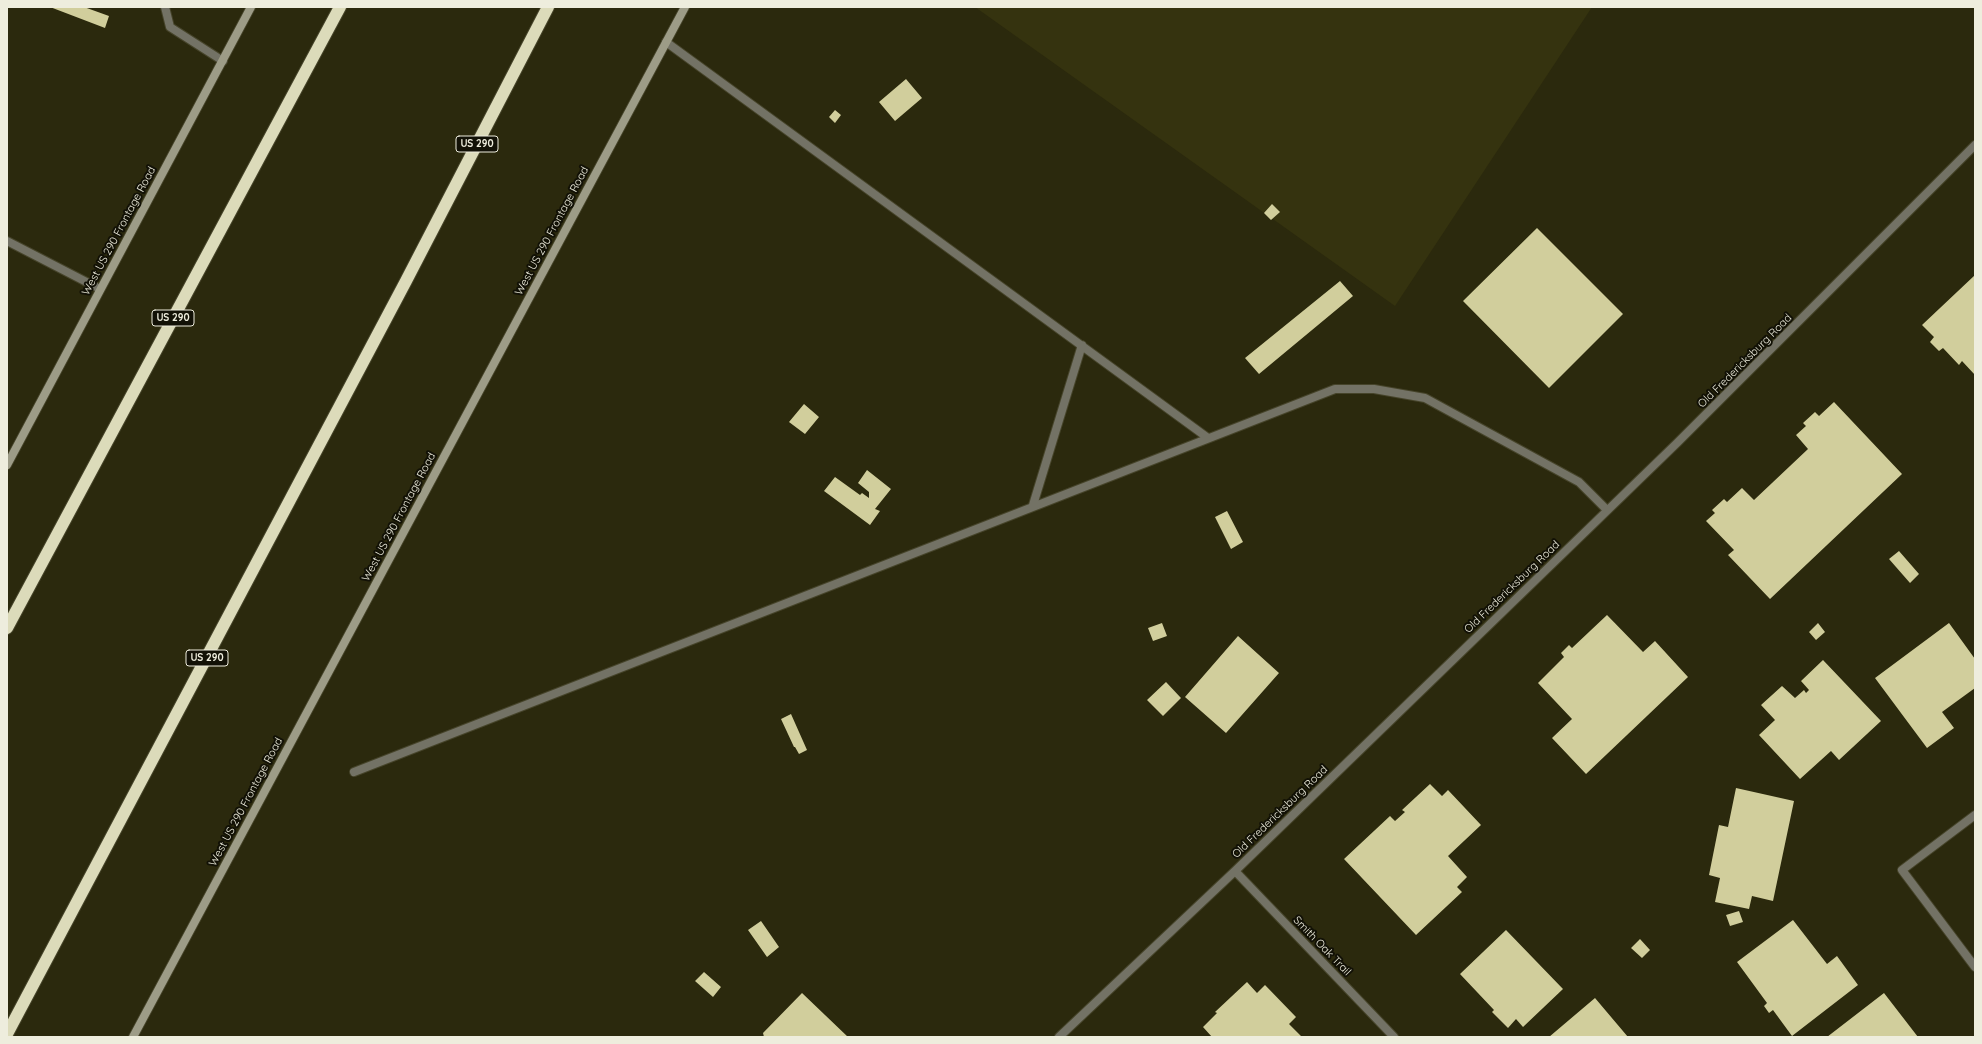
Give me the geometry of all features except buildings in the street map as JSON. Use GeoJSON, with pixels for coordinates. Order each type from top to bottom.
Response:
{"type":"FeatureCollection","features":[{"type":"Feature","properties":{"kind":"highway","name":"US 290"},"geometry":{"type":"LineString","coordinates":[[7,628],[340,7]]}},
{"type":"Feature","properties":{"kind":"highway","name":"US 290"},"geometry":{"type":"LineString","coordinates":[[7,1034],[406,281],[548,7]]}},
{"type":"Feature","properties":{"kind":"main road","name":"West US 290 Frontage Road"},"geometry":{"type":"LineString","coordinates":[[7,465],[251,7]]}},
{"type":"Feature","properties":{"kind":"main road","name":"West US 290 Frontage Road"},"geometry":{"type":"LineString","coordinates":[[133,1037],[685,7]]}},
{"type":"Feature","properties":{"kind":"street"},"geometry":{"type":"LineString","coordinates":[[165,7],[170,27],[223,61]]}},
{"type":"Feature","properties":{"kind":"street"},"geometry":{"type":"LineString","coordinates":[[666,42],[1208,438]]}},
{"type":"Feature","properties":{"kind":"street","name":"Old Fredericksburg Road"},"geometry":{"type":"LineString","coordinates":[[1059,1037],[1235,871],[1607,510],[1818,304],[1975,145]]}},
{"type":"Feature","properties":{"kind":"street"},"geometry":{"type":"LineString","coordinates":[[7,241],[100,289]]}},
{"type":"Feature","properties":{"kind":"street"},"geometry":{"type":"LineString","coordinates":[[1033,505],[1082,345]]}},
{"type":"Feature","properties":{"kind":"street"},"geometry":{"type":"LineString","coordinates":[[354,772],[1033,505],[1335,389],[1381,390],[1425,398],[1579,482],[1607,510]]}},
{"type":"Feature","properties":{"kind":"street"},"geometry":{"type":"LineString","coordinates":[[1975,815],[1902,870],[1975,967]]}},
{"type":"Feature","properties":{"kind":"street","name":"Smith Oak Trail"},"geometry":{"type":"LineString","coordinates":[[1235,871],[1394,1037]]}},
{"type":"Feature","properties":{"kind":"shaded area"},"geometry":{"type":"Polygon","coordinates":[[[975,7],[1592,7],[1395,306],[975,7]]]}}]}
